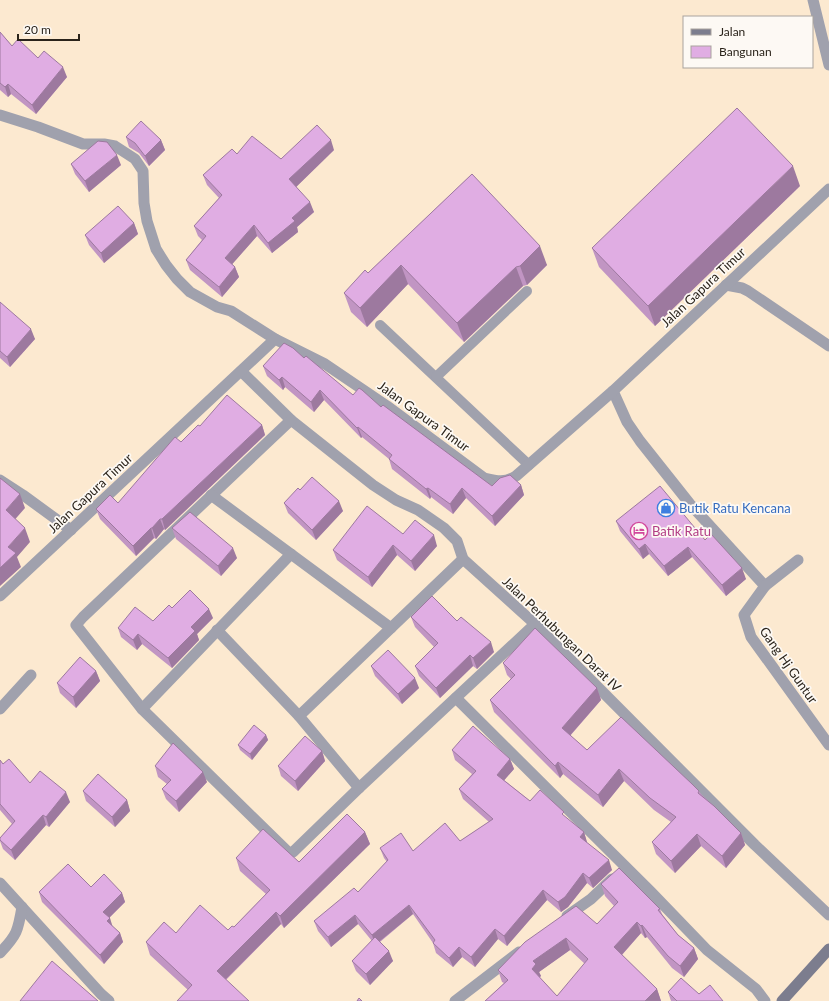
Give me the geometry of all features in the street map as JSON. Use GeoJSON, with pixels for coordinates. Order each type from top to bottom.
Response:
{"type":"FeatureCollection","features":[{"type":"Feature","properties":{"kind":"main road"},"geometry":{"type":"LineString","coordinates":[[782,1001],[829,949]]}},
{"type":"Feature","properties":{"kind":"street"},"geometry":{"type":"LineString","coordinates":[[813,0],[829,61]]}},
{"type":"Feature","properties":{"kind":"street"},"geometry":{"type":"LineString","coordinates":[[0,115],[38,127],[83,144],[104,144],[115,146],[135,159],[143,171],[144,203],[147,222],[156,249],[166,265],[190,292],[211,304],[231,311],[275,339]]}},
{"type":"Feature","properties":{"kind":"street","name":"Jalan Gapura Timur"},"geometry":{"type":"LineString","coordinates":[[0,596],[275,339],[331,368],[387,406],[484,478],[498,481],[508,481],[516,476],[613,391],[829,189]]}},
{"type":"Feature","properties":{"kind":"street"},"geometry":{"type":"LineString","coordinates":[[726,285],[742,288],[748,291],[829,346]]}},
{"type":"Feature","properties":{"kind":"street"},"geometry":{"type":"LineString","coordinates":[[241,371],[291,420],[373,485],[396,500],[418,510],[444,528],[457,541],[463,560],[300,716]]}},
{"type":"Feature","properties":{"kind":"street"},"geometry":{"type":"LineString","coordinates":[[613,391],[627,422],[640,441],[690,504],[765,586],[798,560]]}},
{"type":"Feature","properties":{"kind":"street"},"geometry":{"type":"LineString","coordinates":[[291,420],[76,625],[142,708],[288,852],[293,852],[359,788],[536,624]]}},
{"type":"Feature","properties":{"kind":"street"},"geometry":{"type":"LineString","coordinates":[[0,480],[71,530]]}},
{"type":"Feature","properties":{"kind":"street"},"geometry":{"type":"LineString","coordinates":[[211,495],[391,628]]}},
{"type":"Feature","properties":{"kind":"street"},"geometry":{"type":"LineString","coordinates":[[142,708],[291,554]]}},
{"type":"Feature","properties":{"kind":"street","name":"Jalan Perhubungan Darat IV"},"geometry":{"type":"LineString","coordinates":[[463,560],[536,624],[755,845],[829,915]]}},
{"type":"Feature","properties":{"kind":"street","name":"Gang Hj Guntur"},"geometry":{"type":"LineString","coordinates":[[765,586],[744,616],[751,637],[829,745]]}},
{"type":"Feature","properties":{"kind":"street"},"geometry":{"type":"LineString","coordinates":[[218,630],[300,716],[359,788]]}},
{"type":"Feature","properties":{"kind":"street"},"geometry":{"type":"LineString","coordinates":[[0,709],[31,675]]}},
{"type":"Feature","properties":{"kind":"street"},"geometry":{"type":"LineString","coordinates":[[456,698],[626,866],[707,950],[756,989],[765,1001]]}},
{"type":"Feature","properties":{"kind":"street"},"geometry":{"type":"LineString","coordinates":[[560,922],[591,899],[626,866]]}},
{"type":"Feature","properties":{"kind":"street"},"geometry":{"type":"LineString","coordinates":[[0,883],[109,1001]]}},
{"type":"Feature","properties":{"kind":"street"},"geometry":{"type":"LineString","coordinates":[[0,953],[12,940],[19,928],[22,908]]}},
{"type":"Feature","properties":{"kind":"street"},"geometry":{"type":"LineString","coordinates":[[455,1001],[528,944]]}},
{"type":"Feature","properties":{"kind":"lane"},"geometry":{"type":"LineString","coordinates":[[436,377],[528,291]]}},
{"type":"Feature","properties":{"kind":"lane"},"geometry":{"type":"LineString","coordinates":[[380,325],[529,464]]}},
{"type":"Feature","properties":{"kind":"building"},"geometry":{"type":"Polygon","coordinates":[[[0,32],[12,46],[18,39],[38,58],[44,51],[63,67],[32,105],[8,84],[5,87],[0,83],[0,32]]]}},
{"type":"Feature","properties":{"kind":"building"},"geometry":{"type":"Polygon","coordinates":[[[737,108],[793,166],[648,306],[592,248],[737,108]]]}},
{"type":"Feature","properties":{"kind":"building"},"geometry":{"type":"Polygon","coordinates":[[[141,121],[161,140],[145,156],[135,143],[126,137],[141,121]]]}},
{"type":"Feature","properties":{"kind":"building"},"geometry":{"type":"Polygon","coordinates":[[[317,125],[331,140],[289,179],[310,202],[292,218],[295,221],[268,243],[254,225],[225,258],[235,267],[219,287],[186,260],[206,236],[194,226],[222,195],[203,175],[232,149],[237,154],[252,136],[281,159],[317,125]]]}},
{"type":"Feature","properties":{"kind":"building"},"geometry":{"type":"Polygon","coordinates":[[[98,141],[107,142],[117,155],[85,181],[71,164],[98,141]]]}},
{"type":"Feature","properties":{"kind":"building"},"geometry":{"type":"Polygon","coordinates":[[[472,174],[540,246],[520,266],[516,267],[457,323],[401,265],[360,308],[344,293],[365,270],[368,273],[472,174]]]}},
{"type":"Feature","properties":{"kind":"building"},"geometry":{"type":"Polygon","coordinates":[[[118,206],[134,223],[101,253],[85,235],[118,206]]]}},
{"type":"Feature","properties":{"kind":"building"},"geometry":{"type":"Polygon","coordinates":[[[0,302],[31,329],[7,357],[0,351],[0,302]]]}},
{"type":"Feature","properties":{"kind":"building"},"geometry":{"type":"Polygon","coordinates":[[[284,343],[293,348],[304,358],[306,356],[353,395],[359,388],[362,390],[381,407],[383,405],[492,486],[500,478],[510,475],[521,485],[492,516],[462,488],[450,504],[428,488],[426,489],[389,459],[392,455],[358,427],[357,428],[320,390],[311,402],[282,377],[279,380],[263,366],[284,343]]]}},
{"type":"Feature","properties":{"kind":"building"},"geometry":{"type":"Polygon","coordinates":[[[227,395],[262,425],[162,519],[160,519],[133,546],[96,509],[110,495],[118,503],[175,437],[181,442],[198,425],[200,426],[227,395]]]}},
{"type":"Feature","properties":{"kind":"building"},"geometry":{"type":"Polygon","coordinates":[[[312,477],[339,501],[312,530],[284,503],[298,488],[300,490],[312,477]]]}},
{"type":"Feature","properties":{"kind":"building"},"geometry":{"type":"Polygon","coordinates":[[[0,478],[20,494],[6,510],[25,528],[8,547],[16,553],[0,568],[0,478]]]}},
{"type":"Feature","properties":{"kind":"building"},"geometry":{"type":"Polygon","coordinates":[[[660,486],[705,540],[711,534],[742,568],[722,585],[688,547],[664,566],[645,544],[639,549],[616,521],[660,486]]]}},
{"type":"Feature","properties":{"kind":"building"},"geometry":{"type":"Polygon","coordinates":[[[367,506],[403,534],[415,520],[434,535],[411,561],[393,545],[368,577],[333,550],[367,506]]]}},
{"type":"Feature","properties":{"kind":"building"},"geometry":{"type":"Polygon","coordinates":[[[190,512],[233,548],[218,566],[172,528],[190,512]]]}},
{"type":"Feature","properties":{"kind":"building"},"geometry":{"type":"Polygon","coordinates":[[[190,590],[209,609],[191,627],[195,631],[168,658],[138,634],[133,640],[118,628],[135,607],[153,621],[169,605],[172,608],[190,590]]]}},
{"type":"Feature","properties":{"kind":"building"},"geometry":{"type":"Polygon","coordinates":[[[432,596],[457,621],[461,617],[491,642],[473,658],[470,655],[436,688],[415,666],[438,643],[411,617],[432,596]]]}},
{"type":"Feature","properties":{"kind":"building"},"geometry":{"type":"Polygon","coordinates":[[[535,628],[597,688],[562,728],[587,750],[621,717],[741,833],[722,856],[697,834],[671,861],[652,842],[676,817],[650,798],[619,769],[598,795],[558,762],[555,766],[490,700],[515,675],[503,663],[535,628]]]}},
{"type":"Feature","properties":{"kind":"building"},"geometry":{"type":"Polygon","coordinates":[[[388,650],[415,678],[398,694],[371,666],[388,650]]]}},
{"type":"Feature","properties":{"kind":"building"},"geometry":{"type":"Polygon","coordinates":[[[80,657],[96,671],[73,697],[57,683],[80,657]]]}},
{"type":"Feature","properties":{"kind":"building"},"geometry":{"type":"Polygon","coordinates":[[[254,725],[266,735],[250,754],[238,745],[254,725]]]}},
{"type":"Feature","properties":{"kind":"building"},"geometry":{"type":"Polygon","coordinates":[[[473,726],[510,759],[497,775],[530,801],[540,790],[564,812],[562,814],[584,832],[580,837],[609,860],[589,878],[583,873],[565,897],[558,902],[543,890],[504,936],[495,929],[471,957],[459,947],[449,958],[433,943],[435,940],[409,905],[372,935],[355,915],[328,937],[314,921],[354,888],[358,892],[388,860],[380,848],[401,833],[413,851],[445,823],[460,841],[493,819],[459,789],[476,771],[452,750],[473,726]]]}},
{"type":"Feature","properties":{"kind":"building"},"geometry":{"type":"Polygon","coordinates":[[[305,736],[322,751],[295,781],[278,766],[305,736]]]}},
{"type":"Feature","properties":{"kind":"building"},"geometry":{"type":"Polygon","coordinates":[[[173,743],[203,772],[176,801],[162,789],[171,780],[155,766],[173,743]]]}},
{"type":"Feature","properties":{"kind":"building"},"geometry":{"type":"Polygon","coordinates":[[[9,759],[30,783],[40,771],[66,792],[46,817],[43,815],[11,850],[0,840],[0,838],[15,821],[0,804],[0,760],[3,764],[9,759]]]}},
{"type":"Feature","properties":{"kind":"building"},"geometry":{"type":"Polygon","coordinates":[[[98,774],[127,800],[112,817],[83,791],[98,774]]]}},
{"type":"Feature","properties":{"kind":"building"},"geometry":{"type":"Polygon","coordinates":[[[347,814],[365,832],[280,916],[276,912],[217,971],[249,1001],[177,1001],[192,985],[146,942],[164,922],[176,933],[200,905],[228,930],[232,926],[234,927],[270,890],[236,858],[263,829],[299,862],[347,814]]]}},
{"type":"Feature","properties":{"kind":"building"},"geometry":{"type":"Polygon","coordinates":[[[68,864],[91,887],[104,874],[122,893],[103,912],[110,918],[107,921],[120,933],[100,955],[39,892],[68,864]]]}},
{"type":"Feature","properties":{"kind":"building"},"geometry":{"type":"Polygon","coordinates":[[[619,868],[660,909],[658,910],[678,935],[694,948],[680,966],[668,956],[642,925],[641,926],[637,922],[614,947],[657,989],[645,1001],[485,1001],[508,980],[498,970],[525,942],[576,906],[597,924],[618,902],[601,884],[619,868]],[[566,938],[533,961],[536,964],[532,969],[557,996],[588,959],[566,938]]]}},
{"type":"Feature","properties":{"kind":"building"},"geometry":{"type":"Polygon","coordinates":[[[375,937],[389,951],[366,974],[352,961],[375,937]]]}},
{"type":"Feature","properties":{"kind":"building"},"geometry":{"type":"Polygon","coordinates":[[[52,961],[98,1001],[20,1001],[52,961]]]}},
{"type":"Feature","properties":{"kind":"building"},"geometry":{"type":"Polygon","coordinates":[[[681,978],[699,994],[710,985],[723,1001],[677,1001],[668,992],[681,978]]]}},
{"type":"Feature","properties":{"kind":"place","name":"Butik Ratu Kencana"},"geometry":{"type":"Point","coordinates":[666,508]}},
{"type":"Feature","properties":{"kind":"place","name":"Batik Ratu"},"geometry":{"type":"Point","coordinates":[639,531]}}]}
